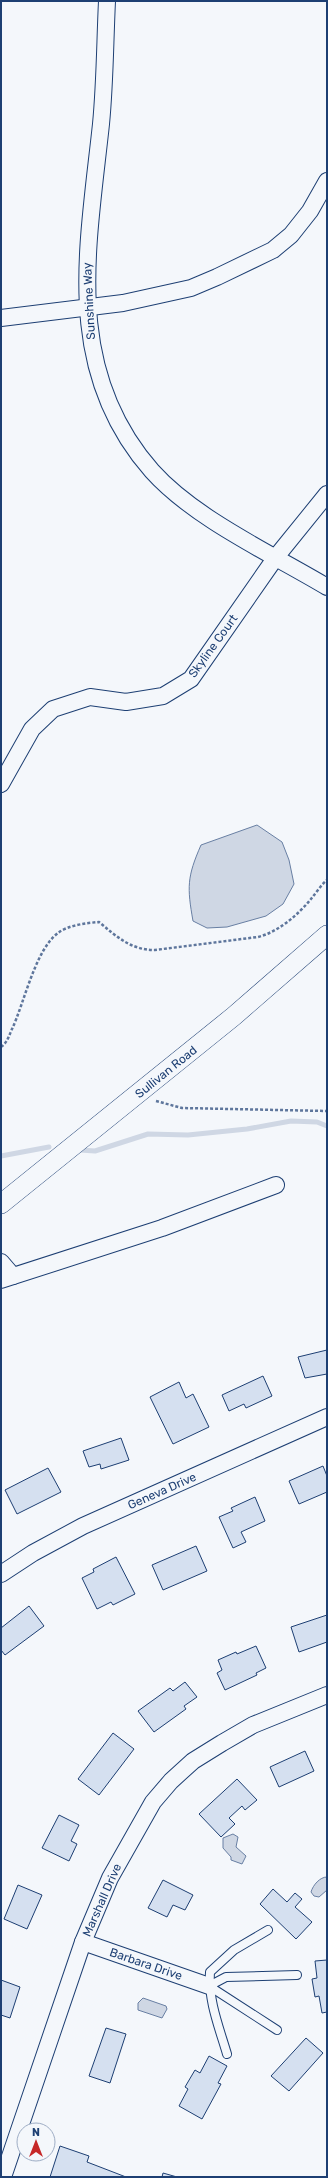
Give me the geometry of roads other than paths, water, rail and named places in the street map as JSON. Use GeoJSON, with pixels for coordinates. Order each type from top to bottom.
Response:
{"type":"FeatureCollection","features":[{"type":"Feature","properties":{"kind":"street","name":"Sunshine Way"},"geometry":{"type":"LineString","coordinates":[[107,1],[102,107],[87,256],[87,306],[90,342],[99,375],[118,423],[153,472],[213,522],[327,587]]}},
{"type":"Feature","properties":{"kind":"street"},"geometry":{"type":"LineString","coordinates":[[1,318],[87,306],[122,303],[191,288],[273,250],[291,235],[310,211],[327,181]]}},
{"type":"Feature","properties":{"kind":"street","name":"Skyline Court"},"geometry":{"type":"LineString","coordinates":[[1,784],[32,729],[53,709],[90,697],[126,702],[163,696],[190,679],[276,557],[327,494]]}},
{"type":"Feature","properties":{"kind":"street","name":"Sullivan Road"},"geometry":{"type":"LineString","coordinates":[[1,1204],[138,1096],[281,977],[327,936]]}},
{"type":"Feature","properties":{"kind":"street"},"geometry":{"type":"LineString","coordinates":[[1,1262],[7,1278],[162,1228],[276,1186]]}},
{"type":"Feature","properties":{"kind":"street","name":"Geneva Drive"},"geometry":{"type":"LineString","coordinates":[[1,1574],[33,1553],[83,1526],[327,1417]]}},
{"type":"Feature","properties":{"kind":"street","name":"Marshall Drive"},"geometry":{"type":"LineString","coordinates":[[3,2177],[83,1942],[110,1878],[153,1802],[170,1781],[193,1761],[253,1725],[327,1695]]}},
{"type":"Feature","properties":{"kind":"street","name":"Barbara Drive"},"geometry":{"type":"LineString","coordinates":[[83,1942],[209,1986]]}},
{"type":"Feature","properties":{"kind":"lane"},"geometry":{"type":"LineString","coordinates":[[226,2054],[211,2001],[209,1986],[210,1972],[234,1950],[268,1930]]}},
{"type":"Feature","properties":{"kind":"lane"},"geometry":{"type":"LineString","coordinates":[[209,1986],[226,1978],[297,1975]]}},
{"type":"Feature","properties":{"kind":"lane"},"geometry":{"type":"LineString","coordinates":[[209,1986],[276,2030]]}},
{"type":"Feature","properties":{"kind":"waterway"},"geometry":{"type":"LineString","coordinates":[[80,1150],[95,1151],[148,1134],[188,1135],[247,1129],[291,1121],[317,1122],[327,1126]]}},
{"type":"Feature","properties":{"kind":"waterway"},"geometry":{"type":"LineString","coordinates":[[1,1156],[49,1147]]}}]}
